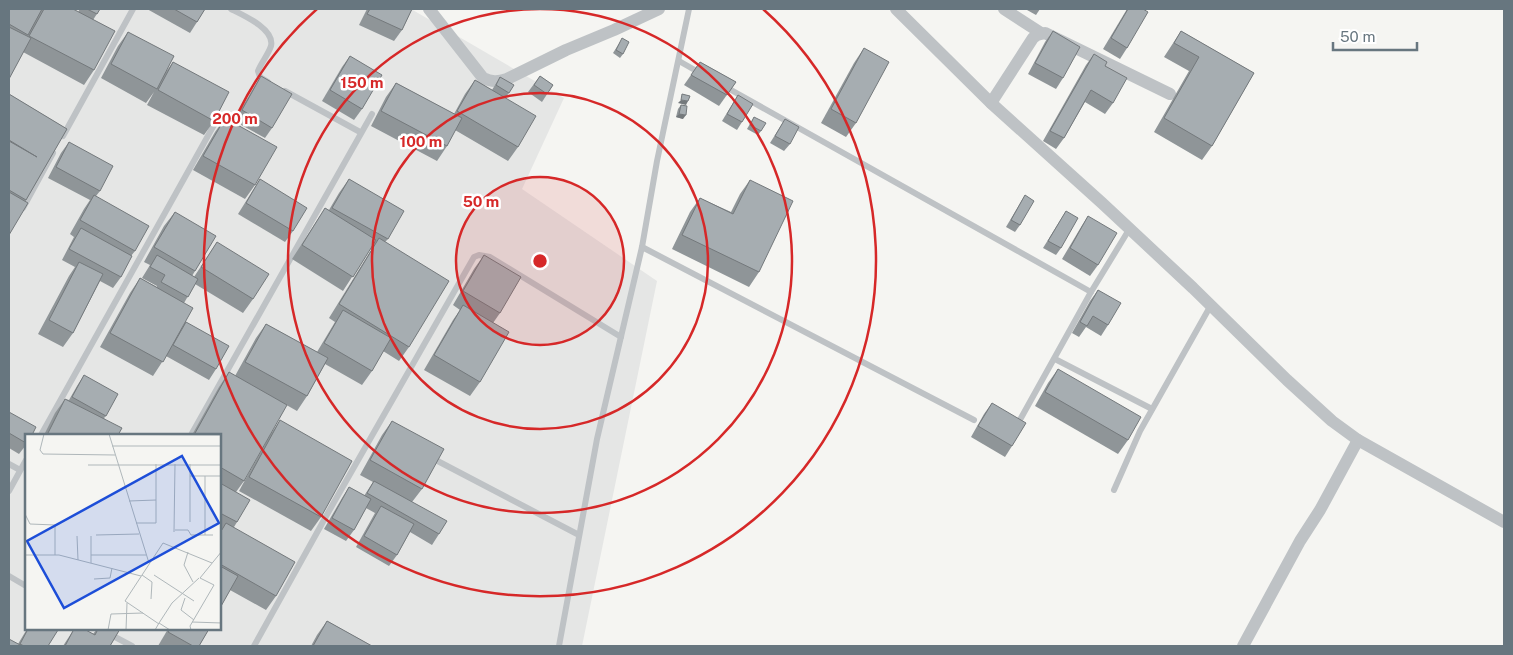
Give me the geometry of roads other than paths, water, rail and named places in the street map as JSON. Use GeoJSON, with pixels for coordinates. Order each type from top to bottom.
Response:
{"type":"FeatureCollection","features":[{"type":"Feature","properties":{"kind":"street"},"geometry":{"type":"LineString","coordinates":[[429,9],[482,78],[497,82],[659,9]]}},
{"type":"Feature","properties":{"kind":"street"},"geometry":{"type":"LineString","coordinates":[[896,9],[991,102],[1130,228],[1296,389],[1332,421],[1358,440],[1504,522]]}},
{"type":"Feature","properties":{"kind":"street"},"geometry":{"type":"LineString","coordinates":[[1004,9],[1041,33],[1055,36],[1170,94]]}},
{"type":"Feature","properties":{"kind":"street"},"geometry":{"type":"LineString","coordinates":[[991,102],[1033,38],[1041,33]]}},
{"type":"Feature","properties":{"kind":"street"},"geometry":{"type":"LineString","coordinates":[[1243,646],[1300,540],[1320,510],[1358,440]]}},
{"type":"Feature","properties":{"kind":"lane"},"geometry":{"type":"LineString","coordinates":[[61,138],[133,9]]}},
{"type":"Feature","properties":{"kind":"lane"},"geometry":{"type":"LineString","coordinates":[[232,9],[261,25],[270,37],[270,46],[259,68],[258,75],[271,84]]}},
{"type":"Feature","properties":{"kind":"lane"},"geometry":{"type":"LineString","coordinates":[[559,646],[597,440],[642,247],[665,121],[689,9]]}},
{"type":"Feature","properties":{"kind":"lane"},"geometry":{"type":"LineString","coordinates":[[679,61],[705,76]]}},
{"type":"Feature","properties":{"kind":"lane"},"geometry":{"type":"LineString","coordinates":[[713,80],[1091,292]]}},
{"type":"Feature","properties":{"kind":"lane"},"geometry":{"type":"LineString","coordinates":[[279,88],[360,132]]}},
{"type":"Feature","properties":{"kind":"lane"},"geometry":{"type":"LineString","coordinates":[[192,434],[360,132],[372,114]]}},
{"type":"Feature","properties":{"kind":"lane"},"geometry":{"type":"LineString","coordinates":[[42,434],[214,125]]}},
{"type":"Feature","properties":{"kind":"lane"},"geometry":{"type":"LineString","coordinates":[[18,216],[56,147]]}},
{"type":"Feature","properties":{"kind":"lane"},"geometry":{"type":"LineString","coordinates":[[1016,428],[1091,292],[1130,228]]}},
{"type":"Feature","properties":{"kind":"lane"},"geometry":{"type":"LineString","coordinates":[[642,247],[974,420]]}},
{"type":"Feature","properties":{"kind":"lane"},"geometry":{"type":"LineString","coordinates":[[254,646],[474,257],[484,255],[490,257],[620,337]]}},
{"type":"Feature","properties":{"kind":"lane"},"geometry":{"type":"LineString","coordinates":[[1114,490],[1140,431],[1211,305]]}},
{"type":"Feature","properties":{"kind":"lane"},"geometry":{"type":"LineString","coordinates":[[1055,359],[1152,409]]}},
{"type":"Feature","properties":{"kind":"lane"},"geometry":{"type":"LineString","coordinates":[[376,429],[385,434]]}},
{"type":"Feature","properties":{"kind":"lane"},"geometry":{"type":"LineString","coordinates":[[420,452],[579,535]]}},
{"type":"Feature","properties":{"kind":"lane"},"geometry":{"type":"LineString","coordinates":[[9,491],[25,462]]}},
{"type":"Feature","properties":{"kind":"lane"},"geometry":{"type":"LineString","coordinates":[[9,464],[20,470]]}},
{"type":"Feature","properties":{"kind":"lane"},"geometry":{"type":"LineString","coordinates":[[9,576],[25,585]]}},
{"type":"Feature","properties":{"kind":"lane"},"geometry":{"type":"LineString","coordinates":[[102,630],[132,646]]}}]}
